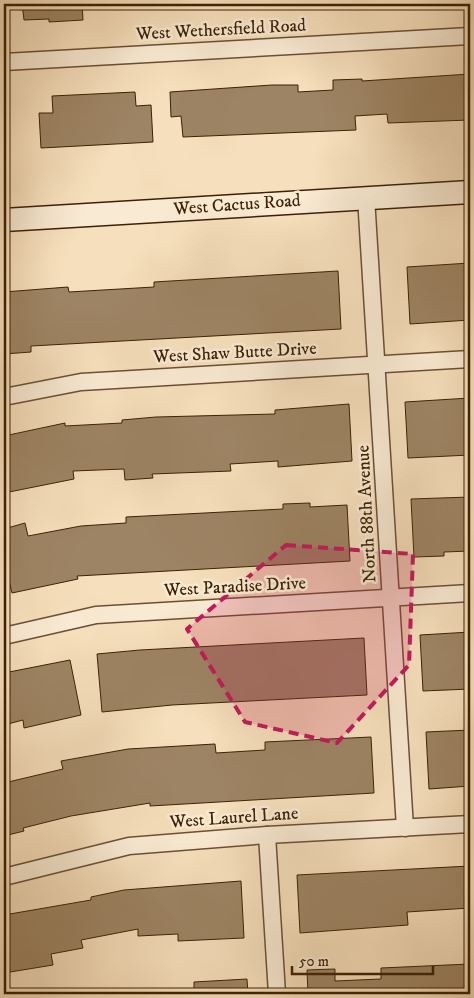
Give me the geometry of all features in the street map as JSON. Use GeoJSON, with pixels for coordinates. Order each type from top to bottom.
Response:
{"type":"FeatureCollection","features":[{"type":"Feature","properties":{"kind":"main road","name":"West Cactus Road"},"geometry":{"type":"LineString","coordinates":[[4,220],[470,192]]}},
{"type":"Feature","properties":{"kind":"street","name":"West Wethersfield Road"},"geometry":{"type":"LineString","coordinates":[[4,62],[470,36]]}},
{"type":"Feature","properties":{"kind":"street","name":"North 88th Avenue"},"geometry":{"type":"LineString","coordinates":[[366,197],[378,364],[405,828]]}},
{"type":"Feature","properties":{"kind":"street","name":"West Shaw Butte Drive"},"geometry":{"type":"LineString","coordinates":[[4,397],[82,382],[470,359]]}},
{"type":"Feature","properties":{"kind":"street","name":"West Paradise Drive"},"geometry":{"type":"LineString","coordinates":[[4,636],[96,615],[470,593]]}},
{"type":"Feature","properties":{"kind":"street","name":"West Laurel Lane"},"geometry":{"type":"LineString","coordinates":[[4,877],[129,846],[267,835],[470,824]]}},
{"type":"Feature","properties":{"kind":"street"},"geometry":{"type":"LineString","coordinates":[[267,835],[277,994]]}},
{"type":"Feature","properties":{"kind":"highlighted area"},"geometry":{"type":"Polygon","coordinates":[[[286,545],[413,554],[409,665],[337,743],[245,722],[187,629],[286,545]]]}},
{"type":"Feature","properties":{"kind":"building"},"geometry":{"type":"Polygon","coordinates":[[[22,4],[82,4],[83,20],[49,22],[49,19],[24,20],[22,4]]]}},
{"type":"Feature","properties":{"kind":"building"},"geometry":{"type":"Polygon","coordinates":[[[470,74],[470,120],[388,123],[387,114],[355,116],[356,130],[183,137],[181,116],[171,117],[170,92],[272,85],[298,85],[298,92],[333,90],[333,80],[362,79],[362,81],[470,74]]]}},
{"type":"Feature","properties":{"kind":"building"},"geometry":{"type":"Polygon","coordinates":[[[135,92],[136,106],[151,105],[153,142],[41,148],[39,113],[53,113],[52,96],[135,92]]]}},
{"type":"Feature","properties":{"kind":"building"},"geometry":{"type":"Polygon","coordinates":[[[470,263],[470,320],[410,324],[407,267],[470,263]]]}},
{"type":"Feature","properties":{"kind":"building"},"geometry":{"type":"Polygon","coordinates":[[[338,271],[341,329],[31,346],[31,352],[4,354],[4,292],[68,287],[69,292],[154,287],[154,282],[338,271]]]}},
{"type":"Feature","properties":{"kind":"building"},"geometry":{"type":"Polygon","coordinates":[[[470,398],[470,455],[408,458],[405,402],[470,398]]]}},
{"type":"Feature","properties":{"kind":"building"},"geometry":{"type":"Polygon","coordinates":[[[349,404],[352,461],[278,467],[278,461],[230,464],[231,471],[152,474],[153,478],[125,480],[124,469],[73,471],[74,479],[4,493],[4,436],[65,423],[65,426],[122,423],[122,420],[156,417],[275,414],[275,410],[349,404]]]}},
{"type":"Feature","properties":{"kind":"building"},"geometry":{"type":"Polygon","coordinates":[[[470,497],[470,551],[444,552],[444,556],[414,557],[411,499],[470,497]]]}},
{"type":"Feature","properties":{"kind":"building"},"geometry":{"type":"Polygon","coordinates":[[[310,503],[310,507],[347,505],[350,561],[77,576],[78,579],[12,593],[4,561],[4,529],[25,523],[28,536],[81,526],[126,523],[126,517],[283,509],[283,504],[310,503]]]}},
{"type":"Feature","properties":{"kind":"building"},"geometry":{"type":"Polygon","coordinates":[[[470,632],[470,689],[423,691],[420,635],[470,632]]]}},
{"type":"Feature","properties":{"kind":"building"},"geometry":{"type":"Polygon","coordinates":[[[364,638],[367,695],[172,705],[102,712],[97,654],[364,638]]]}},
{"type":"Feature","properties":{"kind":"building"},"geometry":{"type":"Polygon","coordinates":[[[70,660],[81,715],[24,728],[23,720],[4,725],[4,673],[70,660]]]}},
{"type":"Feature","properties":{"kind":"building"},"geometry":{"type":"Polygon","coordinates":[[[470,730],[470,786],[429,789],[426,732],[470,730]]]}},
{"type":"Feature","properties":{"kind":"building"},"geometry":{"type":"Polygon","coordinates":[[[371,737],[374,793],[150,806],[150,803],[71,816],[23,828],[24,831],[4,836],[4,783],[63,769],[61,761],[128,749],[215,744],[216,753],[265,750],[265,742],[371,737]]]}},
{"type":"Feature","properties":{"kind":"building"},"geometry":{"type":"Polygon","coordinates":[[[470,866],[470,908],[407,912],[408,925],[300,933],[297,875],[470,866]]]}},
{"type":"Feature","properties":{"kind":"building"},"geometry":{"type":"Polygon","coordinates":[[[241,881],[244,938],[178,941],[178,934],[138,936],[138,929],[81,940],[83,948],[51,954],[53,965],[4,973],[4,915],[91,900],[91,897],[124,890],[241,881]]]}},
{"type":"Feature","properties":{"kind":"building"},"geometry":{"type":"Polygon","coordinates":[[[470,964],[470,994],[308,994],[307,970],[335,969],[335,981],[381,979],[381,968],[470,964]]]}},
{"type":"Feature","properties":{"kind":"building"},"geometry":{"type":"Polygon","coordinates":[[[247,979],[248,994],[194,994],[194,982],[247,979]]]}}]}
